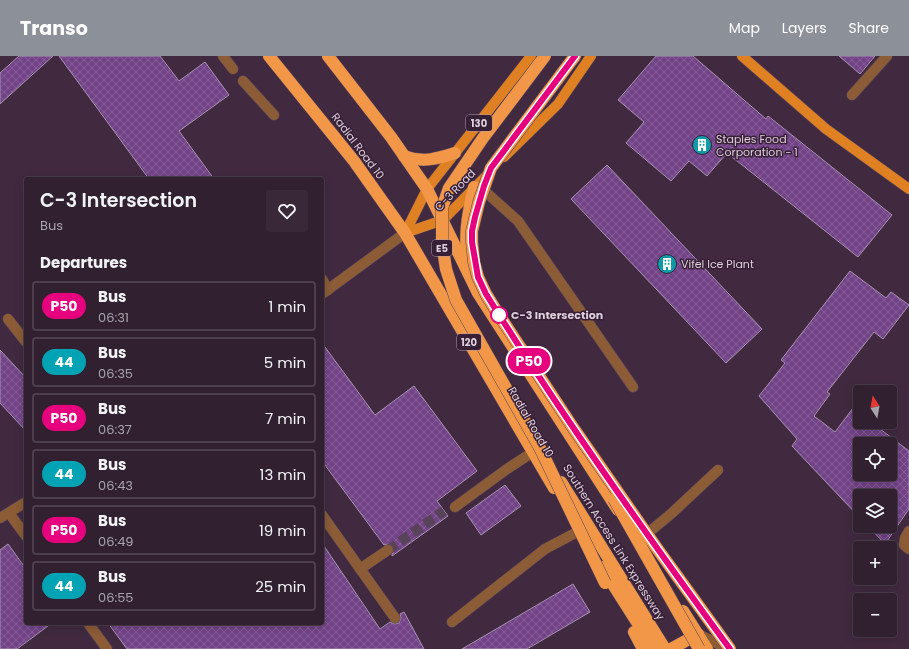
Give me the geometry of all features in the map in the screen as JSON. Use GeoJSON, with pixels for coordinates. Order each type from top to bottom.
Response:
{"type":"FeatureCollection","features":[{"type":"Feature","properties":{"kind":"highway","name":"Radial Road 10"},"geometry":{"type":"LineString","coordinates":[[269,56],[354,161],[405,233],[537,450],[579,531],[654,649]]}},
{"type":"Feature","properties":{"kind":"highway"},"geometry":{"type":"LineString","coordinates":[[328,56],[391,137],[427,189],[478,293],[707,649]]}},
{"type":"Feature","properties":{"kind":"highway","name":"E5"},"geometry":{"type":"LineString","coordinates":[[537,450],[456,300],[446,269],[442,243],[441,219],[442,208],[449,188],[483,138],[545,56]]}},
{"type":"Feature","properties":{"kind":"highway"},"geometry":{"type":"LineString","coordinates":[[575,56],[491,168],[479,202],[472,231],[472,242],[478,277],[486,294],[574,429],[729,649]]}},
{"type":"Feature","properties":{"kind":"highway"},"geometry":{"type":"LineString","coordinates":[[404,156],[418,160],[427,160],[436,159],[455,153]]}},
{"type":"Feature","properties":{"kind":"highway"},"geometry":{"type":"LineString","coordinates":[[470,276],[466,247],[467,217],[476,186]]}},
{"type":"Feature","properties":{"kind":"highway","name":"Southern Access Link Expressway"},"geometry":{"type":"LineString","coordinates":[[574,429],[699,649]]}},
{"type":"Feature","properties":{"kind":"highway"},"geometry":{"type":"LineString","coordinates":[[537,450],[605,583],[644,649]]}},
{"type":"Feature","properties":{"kind":"highway","name":"Southern Access Link Expressway"},"geometry":{"type":"LineString","coordinates":[[537,450],[665,649]]}},
{"type":"Feature","properties":{"kind":"highway"},"geometry":{"type":"LineString","coordinates":[[671,649],[698,634]]}},
{"type":"Feature","properties":{"kind":"main road","name":"C-3 Road"},"geometry":{"type":"LineString","coordinates":[[405,233],[427,189],[531,56]]}},
{"type":"Feature","properties":{"kind":"main road","name":"C-3 Road"},"geometry":{"type":"LineString","coordinates":[[405,233],[443,220],[558,104],[592,56]]}},
{"type":"Feature","properties":{"kind":"main road"},"geometry":{"type":"LineString","coordinates":[[742,56],[826,129],[909,189]]}},
{"type":"Feature","properties":{"kind":"street"},"geometry":{"type":"LineString","coordinates":[[223,56],[233,69]]}},
{"type":"Feature","properties":{"kind":"street"},"geometry":{"type":"LineString","coordinates":[[852,95],[887,56]]}},
{"type":"Feature","properties":{"kind":"street"},"geometry":{"type":"LineString","coordinates":[[243,81],[274,115]]}},
{"type":"Feature","properties":{"kind":"street"},"geometry":{"type":"LineString","coordinates":[[476,186],[518,221],[634,387]]}},
{"type":"Feature","properties":{"kind":"street"},"geometry":{"type":"LineString","coordinates":[[325,292],[405,233]]}},
{"type":"Feature","properties":{"kind":"street"},"geometry":{"type":"LineString","coordinates":[[8,319],[24,339]]}},
{"type":"Feature","properties":{"kind":"street"},"geometry":{"type":"LineString","coordinates":[[455,507],[507,469],[537,450]]}},
{"type":"Feature","properties":{"kind":"street"},"geometry":{"type":"LineString","coordinates":[[638,541],[672,513],[718,470]]}},
{"type":"Feature","properties":{"kind":"street"},"geometry":{"type":"LineString","coordinates":[[24,503],[5,516],[24,534]]}},
{"type":"Feature","properties":{"kind":"street"},"geometry":{"type":"LineString","coordinates":[[324,518],[394,618]]}},
{"type":"Feature","properties":{"kind":"street"},"geometry":{"type":"LineString","coordinates":[[452,622],[545,550],[579,531]]}},
{"type":"Feature","properties":{"kind":"street"},"geometry":{"type":"LineString","coordinates":[[909,531],[905,538],[904,545],[909,549]]}},
{"type":"Feature","properties":{"kind":"street"},"geometry":{"type":"LineString","coordinates":[[360,569],[388,550]]}},
{"type":"Feature","properties":{"kind":"street"},"geometry":{"type":"LineString","coordinates":[[89,625],[107,649]]}},
{"type":"Feature","properties":{"kind":"street"},"geometry":{"type":"LineString","coordinates":[[698,634],[729,649]]}},
{"type":"Feature","properties":{"kind":"building"},"geometry":{"type":"Polygon","coordinates":[[[19,56],[53,56],[0,104],[0,73],[19,56]]]}},
{"type":"Feature","properties":{"kind":"building"},"geometry":{"type":"Polygon","coordinates":[[[59,56],[160,56],[179,81],[205,62],[229,95],[179,131],[213,177],[148,177],[59,56]]]}},
{"type":"Feature","properties":{"kind":"building"},"geometry":{"type":"Polygon","coordinates":[[[656,56],[693,56],[766,119],[768,116],[892,215],[858,257],[727,153],[707,176],[689,161],[671,181],[626,143],[644,122],[618,100],[656,56]]]}},
{"type":"Feature","properties":{"kind":"building"},"geometry":{"type":"Polygon","coordinates":[[[839,56],[875,56],[860,74],[839,56]]]}},
{"type":"Feature","properties":{"kind":"building","name":"Vifel Ice Plant"},"geometry":{"type":"Polygon","coordinates":[[[607,165],[762,329],[726,363],[571,199],[607,165]]]}},
{"type":"Feature","properties":{"kind":"building"},"geometry":{"type":"Polygon","coordinates":[[[850,271],[886,298],[891,292],[909,305],[883,339],[874,332],[827,392],[830,394],[814,416],[835,432],[853,408],[853,429],[880,429],[891,437],[853,437],[853,481],[897,481],[897,442],[909,451],[909,509],[897,526],[897,489],[853,489],[853,511],[792,446],[797,439],[759,396],[785,363],[781,360],[850,271]]]}},
{"type":"Feature","properties":{"kind":"building"},"geometry":{"type":"Polygon","coordinates":[[[324,346],[375,415],[414,386],[477,471],[437,501],[448,516],[392,556],[394,550],[393,546],[388,544],[384,545],[324,464],[324,346]]]}},
{"type":"Feature","properties":{"kind":"building"},"geometry":{"type":"Polygon","coordinates":[[[0,350],[24,376],[24,429],[0,403],[0,350]]]}},
{"type":"Feature","properties":{"kind":"building"},"geometry":{"type":"Polygon","coordinates":[[[505,485],[521,506],[481,535],[466,513],[505,485]]]}},
{"type":"Feature","properties":{"kind":"building"},"geometry":{"type":"Polygon","coordinates":[[[875,533],[893,533],[887,541],[882,541],[875,533]]]}},
{"type":"Feature","properties":{"kind":"building"},"geometry":{"type":"Polygon","coordinates":[[[8,544],[24,566],[24,625],[49,625],[17,649],[0,649],[0,550],[8,544]]]}},
{"type":"Feature","properties":{"kind":"building"},"geometry":{"type":"Polygon","coordinates":[[[324,546],[380,629],[390,622],[395,624],[399,623],[401,618],[400,614],[404,612],[424,649],[127,649],[109,625],[324,625],[324,546]]]}},
{"type":"Feature","properties":{"kind":"building"},"geometry":{"type":"Polygon","coordinates":[[[573,584],[590,612],[527,649],[462,649],[573,584]]]}},
{"type":"Feature","properties":{"kind":"tunnel"},"geometry":{"type":"LineString","coordinates":[[388,550],[444,511]]}},
{"type":"Feature","properties":{"kind":"bus line","name":"P50"},"geometry":{"type":"LineString","coordinates":[[575,56],[491,168],[479,202],[472,231],[476,270],[486,294],[497,312],[574,429],[656,547],[730,649]]}},
{"type":"Feature","properties":{"kind":"place","name":"Staples Food Corporation - 1"},"geometry":{"type":"Point","coordinates":[702,145]}},
{"type":"Feature","properties":{"kind":"place","name":"Vifel Ice Plant"},"geometry":{"type":"Point","coordinates":[667,264]}},
{"type":"Feature","properties":{"kind":"place","name":"C-3 Intersection"},"geometry":{"type":"Point","coordinates":[499,315]}}]}
